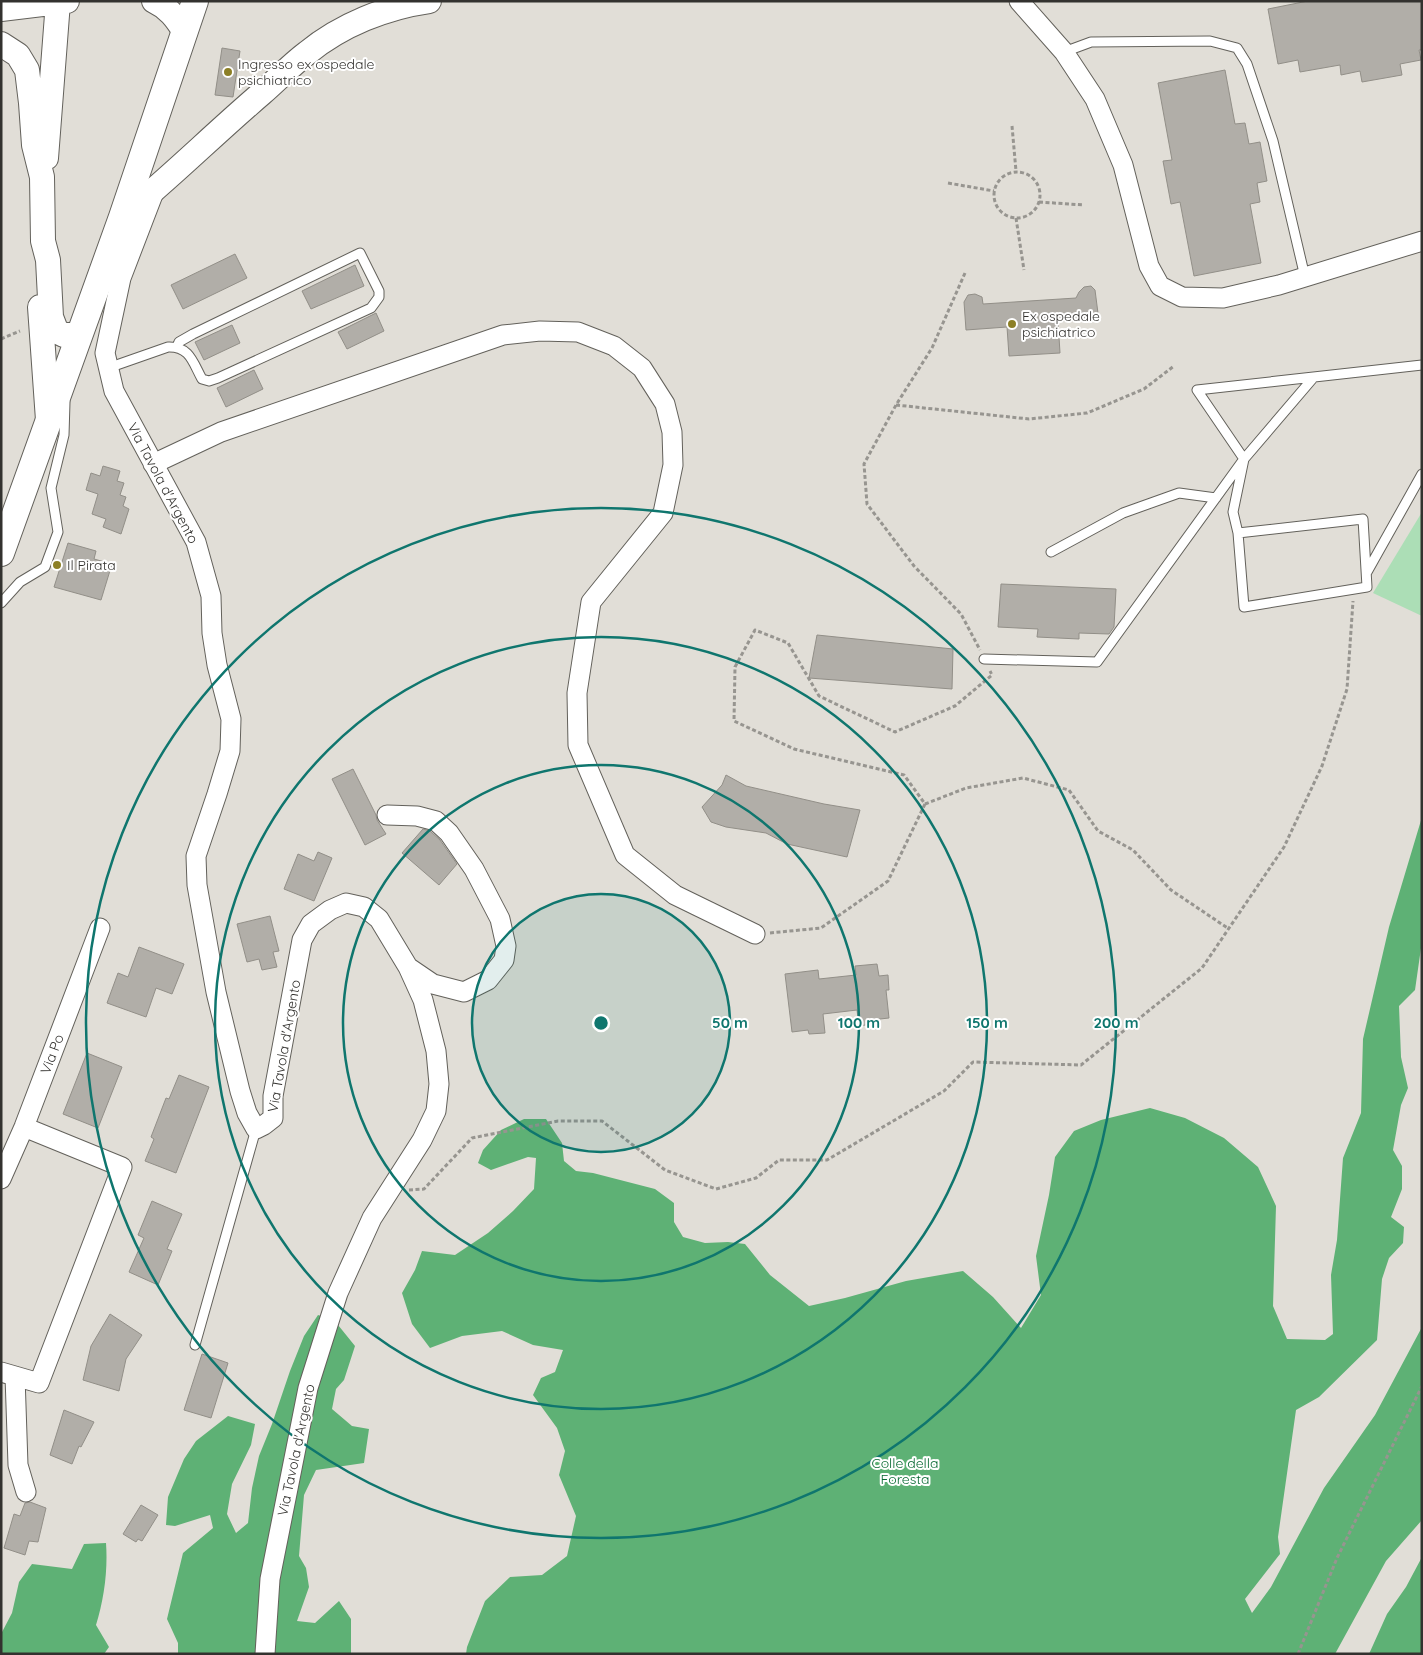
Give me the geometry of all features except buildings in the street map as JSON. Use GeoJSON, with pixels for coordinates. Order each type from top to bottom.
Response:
{"type":"FeatureCollection","features":[{"type":"Feature","properties":{"kind":"main road"},"geometry":{"type":"LineString","coordinates":[[1,552],[122,218],[195,1]]}},
{"type":"Feature","properties":{"kind":"street"},"geometry":{"type":"LineString","coordinates":[[154,1],[164,6],[176,17],[185,32]]}},
{"type":"Feature","properties":{"kind":"street"},"geometry":{"type":"LineString","coordinates":[[122,218],[154,192],[308,52],[351,26],[378,13],[429,1]]}},
{"type":"Feature","properties":{"kind":"street"},"geometry":{"type":"LineString","coordinates":[[1019,1],[1064,52],[1095,99],[1123,165],[1149,266],[1160,286],[1182,297],[1223,298],[1279,285],[1422,241]]}},
{"type":"Feature","properties":{"kind":"street"},"geometry":{"type":"LineString","coordinates":[[1,9],[61,2],[47,152],[42,177],[43,241],[48,260],[51,317],[53,323],[56,330],[64,335],[79,335]]}},
{"type":"Feature","properties":{"kind":"street"},"geometry":{"type":"LineString","coordinates":[[1,44],[18,55],[27,70],[34,145],[42,177]]}},
{"type":"Feature","properties":{"kind":"street","name":"Via Tavola d'Argento"},"geometry":{"type":"LineString","coordinates":[[154,192],[121,278],[105,353],[114,391],[196,542],[211,596],[212,633],[216,665],[231,719],[230,751],[196,856],[197,885],[216,992],[247,1113],[256,1129],[273,1118],[273,1096],[302,940],[311,924],[330,910],[346,903],[364,906],[379,919],[408,966],[423,1000],[436,1051],[439,1084],[436,1111],[422,1140],[372,1218],[338,1293],[308,1388],[270,1579],[265,1654]]}},
{"type":"Feature","properties":{"kind":"street"},"geometry":{"type":"LineString","coordinates":[[43,241],[38,260],[48,420]]}},
{"type":"Feature","properties":{"kind":"street"},"geometry":{"type":"LineString","coordinates":[[153,464],[221,432],[503,335],[540,331],[578,332],[614,346],[642,368],[665,404],[672,432],[673,465],[663,513],[591,602],[577,693],[578,744],[625,855],[675,895],[755,934]]}},
{"type":"Feature","properties":{"kind":"street"},"geometry":{"type":"LineString","coordinates":[[388,815],[417,816],[436,821],[449,833],[474,869],[491,899],[500,919],[506,946],[504,960],[488,980],[464,992],[433,984],[408,966]]}},
{"type":"Feature","properties":{"kind":"street","name":"Via Po"},"geometry":{"type":"LineString","coordinates":[[1,1179],[24,1127],[100,928]]}},
{"type":"Feature","properties":{"kind":"street"},"geometry":{"type":"LineString","coordinates":[[24,1127],[122,1167],[39,1383],[8,1374],[18,1465],[26,1492]]}},
{"type":"Feature","properties":{"kind":"lane"},"geometry":{"type":"LineString","coordinates":[[1064,52],[1091,42],[1210,42],[1237,48],[1247,64],[1273,141],[1305,277]]}},
{"type":"Feature","properties":{"kind":"lane"},"geometry":{"type":"LineString","coordinates":[[108,368],[168,347],[177,347],[187,352],[202,379],[209,381],[371,308],[379,298],[379,291],[360,253],[193,334],[179,342],[177,347]]}},
{"type":"Feature","properties":{"kind":"lane"},"geometry":{"type":"LineString","coordinates":[[1238,533],[1363,519],[1367,587],[1244,607],[1238,533],[1233,512],[1244,459],[1196,390],[1422,365]]}},
{"type":"Feature","properties":{"kind":"lane"},"geometry":{"type":"LineString","coordinates":[[984,659],[1097,662],[1244,459],[1314,377]]}},
{"type":"Feature","properties":{"kind":"lane"},"geometry":{"type":"LineString","coordinates":[[1,603],[20,582],[45,567],[58,532],[51,488],[64,435],[66,413],[65,401],[57,396]]}},
{"type":"Feature","properties":{"kind":"lane"},"geometry":{"type":"LineString","coordinates":[[1366,574],[1422,474]]}},
{"type":"Feature","properties":{"kind":"lane"},"geometry":{"type":"LineString","coordinates":[[1051,552],[1123,513],[1179,493],[1216,498]]}},
{"type":"Feature","properties":{"kind":"lane"},"geometry":{"type":"LineString","coordinates":[[195,1345],[256,1129]]}},
{"type":"Feature","properties":{"kind":"path"},"geometry":{"type":"LineString","coordinates":[[1012,126],[1016,171]]}},
{"type":"Feature","properties":{"kind":"path"},"geometry":{"type":"LineString","coordinates":[[1016,171],[1030,176],[1036,181],[1039,187],[1039,202],[1031,214],[1016,218],[1008,217],[1001,213],[996,206],[994,191],[996,183],[1002,177],[1016,171]]}},
{"type":"Feature","properties":{"kind":"path"},"geometry":{"type":"LineString","coordinates":[[948,183],[994,191]]}},
{"type":"Feature","properties":{"kind":"path"},"geometry":{"type":"LineString","coordinates":[[1039,202],[1084,205]]}},
{"type":"Feature","properties":{"kind":"path"},"geometry":{"type":"LineString","coordinates":[[1016,218],[1024,270]]}},
{"type":"Feature","properties":{"kind":"path"},"geometry":{"type":"LineString","coordinates":[[926,804],[904,775],[794,749],[734,721],[735,667],[755,630],[788,643],[819,696],[895,732],[955,706],[992,674],[961,614],[914,566],[867,504],[864,464],[896,405],[932,348],[966,273]]}},
{"type":"Feature","properties":{"kind":"path"},"geometry":{"type":"LineString","coordinates":[[1,339],[20,331]]}},
{"type":"Feature","properties":{"kind":"path"},"geometry":{"type":"LineString","coordinates":[[896,405],[1029,419],[1087,413],[1144,389],[1174,366]]}},
{"type":"Feature","properties":{"kind":"path"},"geometry":{"type":"LineString","coordinates":[[389,1192],[424,1189],[472,1138],[558,1121],[602,1121],[665,1170],[716,1189],[756,1178],[779,1160],[828,1160],[944,1091],[973,1062],[1081,1065],[1202,968],[1284,847],[1322,766],[1347,689],[1354,589]]}},
{"type":"Feature","properties":{"kind":"path"},"geometry":{"type":"LineString","coordinates":[[755,934],[821,928],[888,881],[926,804],[966,788],[1023,778],[1069,790],[1098,832],[1133,850],[1171,890],[1229,928]]}},
{"type":"Feature","properties":{"kind":"path"},"geometry":{"type":"LineString","coordinates":[[1298,1654],[1337,1558],[1422,1386]]}},
{"type":"Feature","properties":{"kind":"green space"},"geometry":{"type":"Polygon","coordinates":[[[1422,512],[1422,616],[1373,593],[1422,512]]]}},
{"type":"Feature","properties":{"kind":"green space","name":"Colle della Foresta"},"geometry":{"type":"Polygon","coordinates":[[[1422,817],[1422,941],[1415,990],[1399,1006],[1401,1057],[1408,1088],[1401,1105],[1393,1150],[1402,1166],[1402,1189],[1391,1217],[1404,1227],[1403,1243],[1389,1258],[1382,1279],[1377,1340],[1319,1397],[1296,1410],[1278,1537],[1280,1554],[1245,1599],[1252,1613],[1271,1587],[1324,1488],[1375,1415],[1422,1327],[1422,1520],[1386,1561],[1335,1654],[466,1654],[485,1601],[510,1577],[542,1575],[567,1556],[576,1516],[559,1475],[565,1451],[557,1428],[533,1395],[541,1378],[555,1372],[563,1350],[533,1345],[502,1331],[462,1336],[430,1348],[412,1324],[402,1293],[415,1270],[422,1251],[455,1255],[488,1233],[534,1189],[536,1158],[528,1157],[491,1170],[478,1163],[483,1150],[501,1130],[524,1119],[546,1119],[562,1143],[564,1161],[576,1171],[593,1173],[655,1189],[674,1203],[674,1222],[683,1237],[705,1243],[728,1242],[745,1244],[770,1275],[809,1306],[906,1281],[963,1271],[993,1297],[1021,1328],[1041,1295],[1036,1256],[1055,1157],[1074,1131],[1101,1120],[1150,1108],[1185,1118],[1224,1138],[1258,1167],[1276,1206],[1273,1306],[1287,1339],[1325,1340],[1333,1334],[1331,1275],[1337,1240],[1343,1158],[1361,1113],[1363,1039],[1389,927],[1422,817]]]}},
{"type":"Feature","properties":{"kind":"green space"},"geometry":{"type":"Polygon","coordinates":[[[318,1315],[334,1320],[355,1346],[344,1380],[336,1389],[332,1409],[352,1426],[369,1429],[364,1463],[316,1470],[304,1495],[299,1556],[306,1568],[309,1587],[297,1621],[315,1623],[339,1601],[351,1619],[351,1654],[178,1654],[178,1643],[167,1619],[183,1553],[213,1528],[210,1515],[175,1526],[166,1525],[168,1497],[184,1459],[196,1441],[228,1416],[255,1424],[251,1445],[232,1484],[227,1514],[236,1533],[248,1523],[252,1488],[259,1456],[304,1336],[318,1315]]]}},
{"type":"Feature","properties":{"kind":"green space"},"geometry":{"type":"Polygon","coordinates":[[[106,1543],[105,1585],[96,1625],[109,1647],[104,1654],[1,1654],[1,1634],[12,1613],[19,1582],[32,1564],[72,1569],[84,1544],[106,1543]]]}},
{"type":"Feature","properties":{"kind":"green space"},"geometry":{"type":"Polygon","coordinates":[[[1422,1557],[1422,1654],[1369,1654],[1387,1614],[1406,1587],[1422,1557]]]}},
{"type":"Feature","properties":{"kind":"place","name":"Ingresso ex ospedale psichiatrico"},"geometry":{"type":"Point","coordinates":[228,72]}},
{"type":"Feature","properties":{"kind":"place","name":"Ex ospedale psichiatrico"},"geometry":{"type":"Point","coordinates":[1012,324]}},
{"type":"Feature","properties":{"kind":"place","name":"Il Pirata"},"geometry":{"type":"Point","coordinates":[57,565]}}]}
